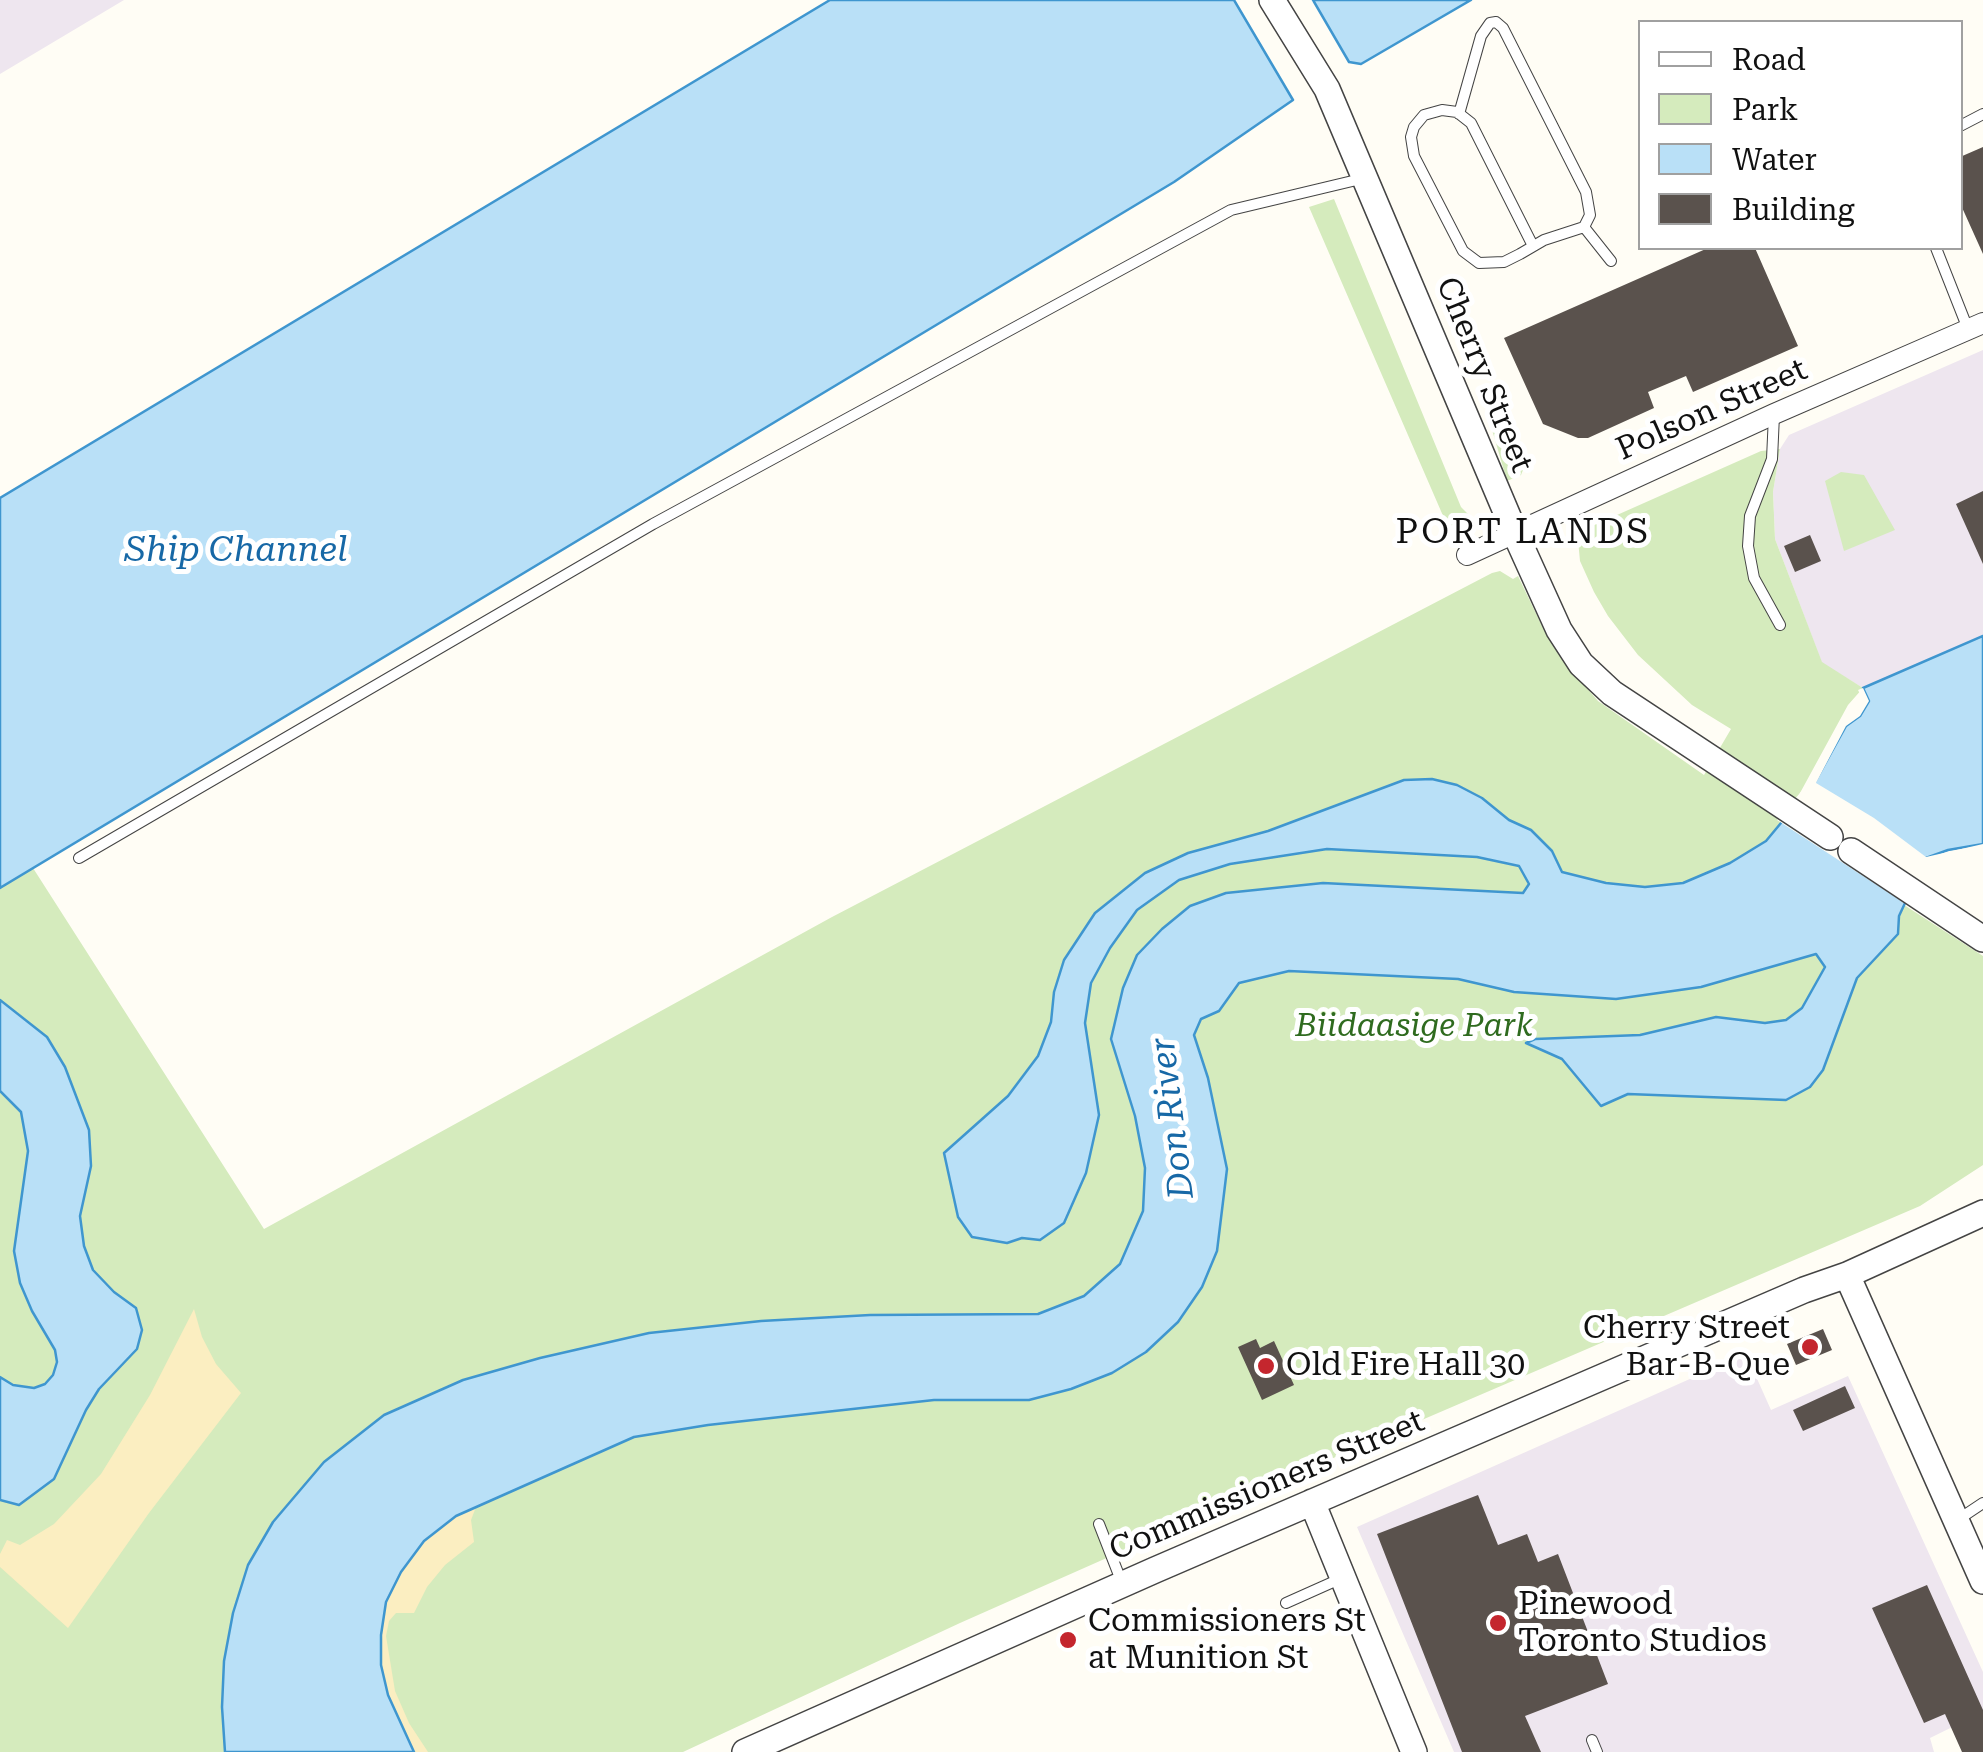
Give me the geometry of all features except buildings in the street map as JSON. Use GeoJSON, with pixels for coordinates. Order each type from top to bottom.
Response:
{"type":"FeatureCollection","features":[{"type":"Feature","properties":{"kind":"street","name":"Cherry Street"},"geometry":{"type":"LineString","coordinates":[[1272,0],[1328,89],[1516,533],[1560,630],[1581,664],[1612,693],[1976,934]]}},
{"type":"Feature","properties":{"kind":"street","name":"Polson Street"},"geometry":{"type":"LineString","coordinates":[[1467,554],[1976,327]]}},
{"type":"Feature","properties":{"kind":"street","name":"Commissioners Street"},"geometry":{"type":"LineString","coordinates":[[744,1752],[1983,1213]]}},
{"type":"Feature","properties":{"kind":"street"},"geometry":{"type":"LineString","coordinates":[[1847,1275],[1983,1581]]}},
{"type":"Feature","properties":{"kind":"street"},"geometry":{"type":"LineString","coordinates":[[1312,1502],[1414,1752]]}},
{"type":"Feature","properties":{"kind":"lane"},"geometry":{"type":"LineString","coordinates":[[1459,114],[1481,36],[1490,23],[1496,22],[1503,28],[1586,192],[1590,214],[1584,227]]}},
{"type":"Feature","properties":{"kind":"lane"},"geometry":{"type":"LineString","coordinates":[[1534,246],[1471,122],[1442,110],[1424,115],[1411,138],[1414,156],[1463,251],[1479,262],[1504,262],[1570,229],[1584,227],[1611,261]]}},
{"type":"Feature","properties":{"kind":"lane"},"geometry":{"type":"LineString","coordinates":[[79,858],[653,524],[1231,210],[1366,178]]}},
{"type":"Feature","properties":{"kind":"lane"},"geometry":{"type":"LineString","coordinates":[[1937,250],[1976,327]]}},
{"type":"Feature","properties":{"kind":"lane"},"geometry":{"type":"LineString","coordinates":[[1774,414],[1772,460],[1750,516],[1748,546],[1754,578],[1780,624]]}},
{"type":"Feature","properties":{"kind":"lane"},"geometry":{"type":"LineString","coordinates":[[1957,1521],[1983,1503]]}},
{"type":"Feature","properties":{"kind":"lane"},"geometry":{"type":"LineString","coordinates":[[1099,1524],[1123,1584]]}},
{"type":"Feature","properties":{"kind":"lane"},"geometry":{"type":"LineString","coordinates":[[1286,1603],[1344,1578]]}},
{"type":"Feature","properties":{"kind":"shaded area"},"geometry":{"type":"Polygon","coordinates":[[[0,0],[124,0],[0,74],[0,0]]]}},
{"type":"Feature","properties":{"kind":"shaded area"},"geometry":{"type":"Polygon","coordinates":[[[1983,350],[1983,636],[1863,688],[1822,663],[1775,539],[1773,492],[1780,449],[1789,435],[1983,350]]]}},
{"type":"Feature","properties":{"kind":"shaded area"},"geometry":{"type":"Polygon","coordinates":[[[1746,1354],[1771,1410],[1848,1376],[1983,1672],[1983,1712],[1930,1738],[1934,1752],[1454,1752],[1357,1527],[1746,1354]]]}},
{"type":"Feature","properties":{"kind":"green space"},"geometry":{"type":"Polygon","coordinates":[[[1334,199],[1461,507],[1470,516],[1475,538],[1457,548],[1309,207],[1334,199]]]}},
{"type":"Feature","properties":{"kind":"green space"},"geometry":{"type":"Polygon","coordinates":[[[1494,406],[1523,470],[1507,481],[1486,409],[1494,406]]]}},
{"type":"Feature","properties":{"kind":"green space","name":"Biidaasige Park"},"geometry":{"type":"Polygon","coordinates":[[[1780,449],[1773,492],[1775,539],[1822,662],[1863,688],[1848,705],[1782,826],[1983,956],[1983,1165],[1920,1206],[1303,1471],[960,1623],[683,1752],[0,1752],[0,888],[33,868],[264,1229],[832,917],[1492,573],[1500,571],[1513,579],[1518,576],[1543,628],[1598,701],[1704,775],[1731,729],[1692,705],[1638,655],[1594,592],[1580,561],[1578,540],[1582,531],[1590,527],[1761,451],[1780,449]]]}},
{"type":"Feature","properties":{"kind":"green space"},"geometry":{"type":"Polygon","coordinates":[[[1841,472],[1864,475],[1895,530],[1844,551],[1825,481],[1841,472]]]}},
{"type":"Feature","properties":{"kind":"sand"},"geometry":{"type":"Polygon","coordinates":[[[194,1309],[216,1364],[241,1393],[68,1628],[0,1567],[0,1554],[7,1540],[20,1545],[54,1524],[101,1474],[150,1395],[194,1309]]]}},
{"type":"Feature","properties":{"kind":"sand"},"geometry":{"type":"Polygon","coordinates":[[[476,1507],[471,1520],[474,1542],[445,1565],[427,1587],[414,1613],[396,1613],[389,1621],[386,1636],[395,1691],[428,1752],[414,1752],[388,1695],[381,1665],[386,1602],[401,1572],[424,1541],[455,1516],[476,1507]]]}},
{"type":"Feature","properties":{"kind":"water","name":"Ship Channel"},"geometry":{"type":"Polygon","coordinates":[[[830,0],[1234,0],[1293,100],[1174,182],[0,888],[0,498],[830,0]]]}},
{"type":"Feature","properties":{"kind":"water"},"geometry":{"type":"Polygon","coordinates":[[[1313,0],[1471,0],[1361,64],[1349,62],[1313,0]]]}},
{"type":"Feature","properties":{"kind":"water","name":"Don River"},"geometry":{"type":"Polygon","coordinates":[[[1983,636],[1983,844],[1926,858],[1899,916],[1898,934],[1857,978],[1823,1070],[1810,1087],[1786,1100],[1628,1094],[1601,1106],[1562,1059],[1526,1043],[1535,1039],[1640,1035],[1716,1017],[1765,1023],[1786,1020],[1802,1008],[1825,967],[1816,954],[1701,987],[1616,999],[1514,992],[1458,979],[1289,971],[1239,983],[1219,1011],[1201,1019],[1194,1035],[1208,1078],[1227,1169],[1217,1251],[1202,1287],[1178,1322],[1146,1352],[1112,1373],[1029,1400],[934,1400],[634,1437],[456,1516],[424,1541],[401,1572],[386,1602],[381,1665],[388,1695],[414,1752],[225,1752],[224,1661],[248,1565],[273,1522],[324,1462],[384,1415],[463,1380],[649,1333],[870,1315],[1038,1314],[1084,1296],[1120,1264],[1143,1211],[1145,1168],[1135,1116],[1111,1039],[1123,988],[1137,955],[1162,929],[1190,906],[1226,893],[1323,883],[1523,893],[1529,884],[1519,866],[1477,857],[1327,849],[1230,864],[1179,880],[1137,910],[1091,983],[1085,1023],[1099,1115],[1086,1173],[1064,1223],[1040,1240],[1022,1238],[1007,1243],[972,1237],[958,1217],[944,1153],[1008,1096],[1038,1056],[1051,1022],[1054,992],[1064,960],[1095,913],[1145,873],[1188,853],[1268,831],[1404,780],[1432,779],[1457,785],[1531,830],[1552,851],[1562,872],[1645,887],[1683,883],[1730,863],[1766,841],[1815,782],[1846,726],[1860,716],[1869,701],[1863,688],[1983,636]]]}},
{"type":"Feature","properties":{"kind":"water"},"geometry":{"type":"Polygon","coordinates":[[[0,1000],[47,1037],[65,1067],[89,1130],[91,1166],[80,1216],[84,1246],[93,1270],[136,1308],[142,1330],[137,1349],[99,1389],[86,1410],[54,1479],[19,1505],[0,1500],[0,1377],[13,1385],[34,1388],[53,1375],[57,1362],[55,1350],[20,1283],[14,1251],[28,1151],[21,1112],[0,1091],[0,1000]]]}},
{"type":"Feature","properties":{"kind":"pier"},"geometry":{"type":"Polygon","coordinates":[[[1863,688],[1869,701],[1860,716],[1846,726],[1816,783],[1874,818],[1926,857],[1983,844],[1983,849],[1930,861],[1909,906],[1777,820],[1811,780],[1842,723],[1857,712],[1863,700],[1858,690],[1863,688]]]}},
{"type":"Feature","properties":{"kind":"place","name":"Cherry Street Bar-B-Que"},"geometry":{"type":"Point","coordinates":[1810,1347]}},
{"type":"Feature","properties":{"kind":"place","name":"Old Fire Hall 30"},"geometry":{"type":"Point","coordinates":[1266,1366]}},
{"type":"Feature","properties":{"kind":"place","name":"Pinewood Toronto Studios"},"geometry":{"type":"Point","coordinates":[1498,1623]}},
{"type":"Feature","properties":{"kind":"place","name":"Commissioners St at Munition St"},"geometry":{"type":"Point","coordinates":[1068,1640]}},
{"type":"Feature","properties":{"kind":"district","name":"PORT LANDS"},"geometry":{"type":"Point","coordinates":[1523,533]}}]}
